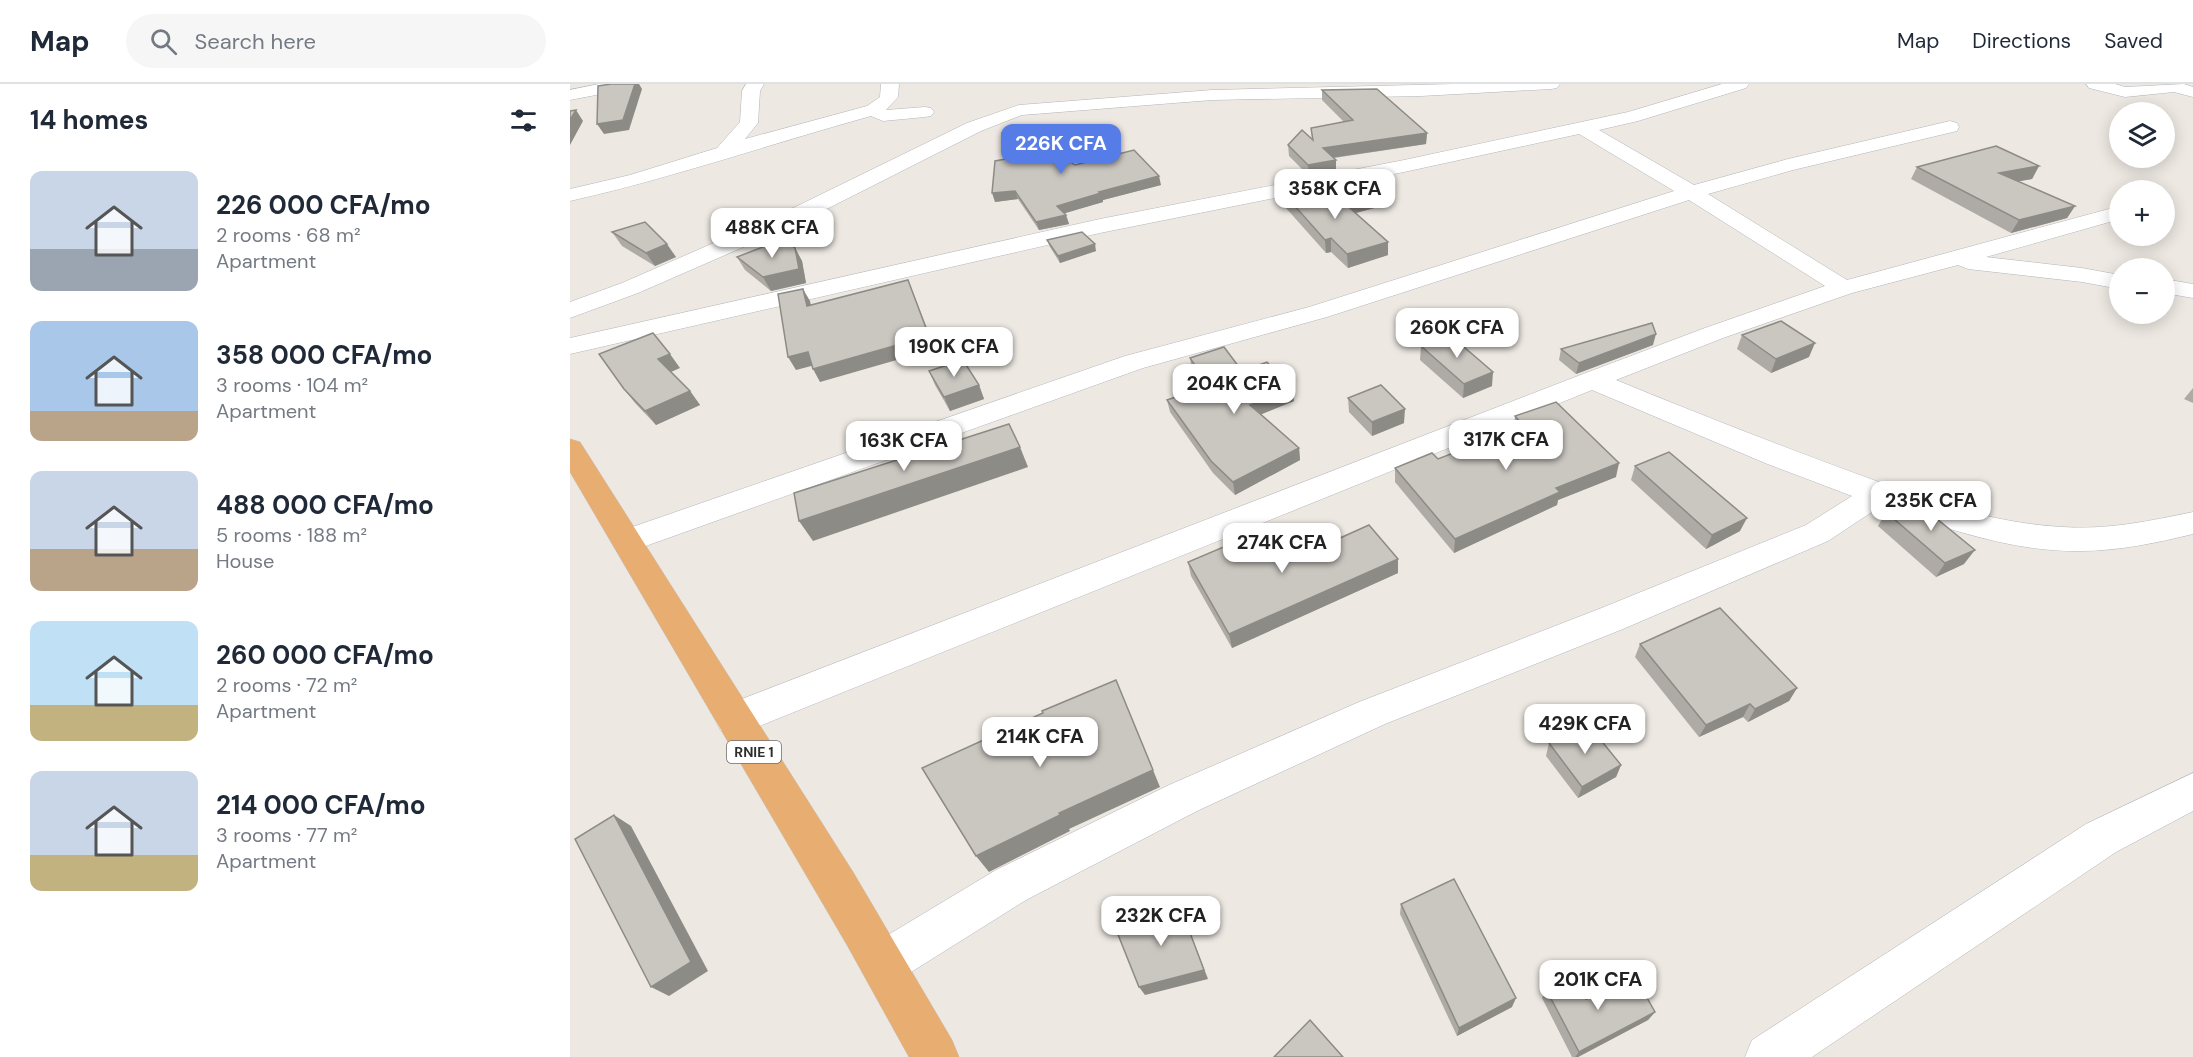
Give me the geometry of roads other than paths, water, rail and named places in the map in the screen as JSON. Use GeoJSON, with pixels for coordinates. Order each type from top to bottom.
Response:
{"type":"FeatureCollection","features":[{"type":"Feature","properties":{"kind":"highway","name":"RNIE 1"},"geometry":{"type":"LineString","coordinates":[[570,449],[629,540],[734,719],[884,963],[935,1057]]}},
{"type":"Feature","properties":{"kind":"street"},"geometry":{"type":"LineString","coordinates":[[570,95],[626,84]]}},
{"type":"Feature","properties":{"kind":"street"},"geometry":{"type":"LineString","coordinates":[[723,153],[749,123],[752,91],[755,84]]}},
{"type":"Feature","properties":{"kind":"street"},"geometry":{"type":"LineString","coordinates":[[570,195],[635,180],[759,141],[873,110],[885,104],[891,92],[890,84]]}},
{"type":"Feature","properties":{"kind":"street"},"geometry":{"type":"LineString","coordinates":[[570,311],[630,288],[795,216],[1022,101],[1421,91],[1551,84]]}},
{"type":"Feature","properties":{"kind":"street"},"geometry":{"type":"LineString","coordinates":[[570,346],[1100,226],[1404,166],[1632,117],[1740,84]]}},
{"type":"Feature","properties":{"kind":"street"},"geometry":{"type":"LineString","coordinates":[[2095,84],[2125,92],[2175,87],[2193,92]]}},
{"type":"Feature","properties":{"kind":"street"},"geometry":{"type":"LineString","coordinates":[[873,110],[883,116],[925,112]]}},
{"type":"Feature","properties":{"kind":"street"},"geometry":{"type":"LineString","coordinates":[[629,540],[1134,362],[1318,312],[1485,256],[1691,192],[1788,165],[1950,127]]}},
{"type":"Feature","properties":{"kind":"street"},"geometry":{"type":"LineString","coordinates":[[1582,128],[1691,192],[1845,288]]}},
{"type":"Feature","properties":{"kind":"street"},"geometry":{"type":"LineString","coordinates":[[734,719],[1714,333],[1845,288],[2109,215]]}},
{"type":"Feature","properties":{"kind":"street"},"geometry":{"type":"LineString","coordinates":[[1948,260],[2109,280]]}},
{"type":"Feature","properties":{"kind":"street"},"geometry":{"type":"LineString","coordinates":[[2175,288],[2193,291]]}},
{"type":"Feature","properties":{"kind":"street"},"geometry":{"type":"LineString","coordinates":[[1592,380],[1812,471],[2006,533],[2064,539],[2138,535],[2193,523]]}},
{"type":"Feature","properties":{"kind":"street"},"geometry":{"type":"LineString","coordinates":[[884,963],[1011,885],[1183,798],[1372,713],[1611,619],[1817,533],[1852,512],[1877,493]]}},
{"type":"Feature","properties":{"kind":"street"},"geometry":{"type":"LineString","coordinates":[[1769,1057],[2101,838],[2193,791]]}}]}
